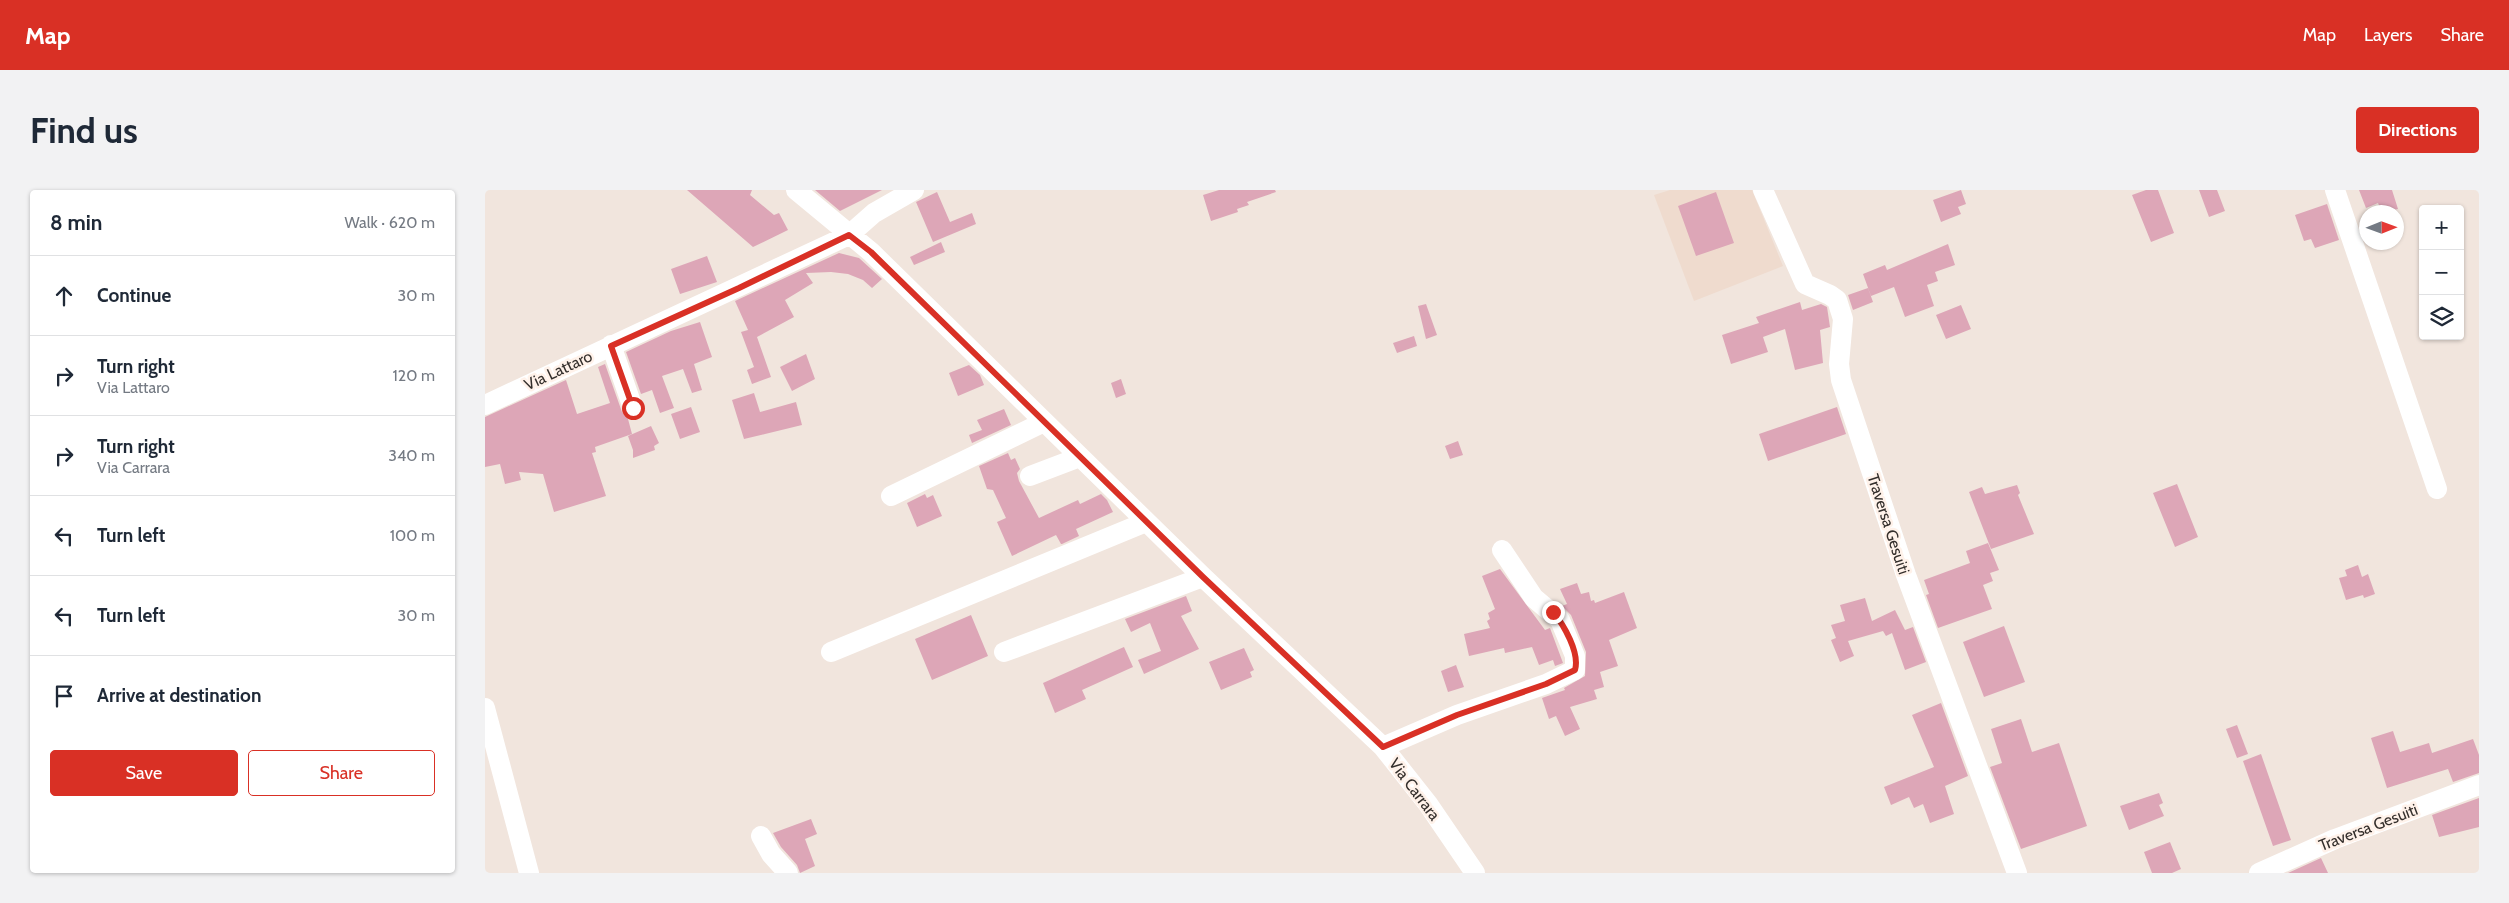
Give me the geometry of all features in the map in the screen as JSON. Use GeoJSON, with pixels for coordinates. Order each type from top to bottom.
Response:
{"type":"FeatureCollection","features":[{"type":"Feature","properties":{"kind":"street","name":"Via Carrara"},"geometry":{"type":"LineString","coordinates":[[796,190],[871,252],[1146,522],[1383,747],[1428,804],[1475,873]]}},
{"type":"Feature","properties":{"kind":"street","name":"Via Lattaro"},"geometry":{"type":"LineString","coordinates":[[485,405],[849,235],[875,213],[914,190]]}},
{"type":"Feature","properties":{"kind":"street","name":"Traversa Gesuiti"},"geometry":{"type":"LineString","coordinates":[[1763,190],[1805,284],[1837,300],[1843,319],[1839,364],[1841,380],[1905,575],[2017,873]]}},
{"type":"Feature","properties":{"kind":"street"},"geometry":{"type":"LineString","coordinates":[[2335,190],[2437,489]]}},
{"type":"Feature","properties":{"kind":"street"},"geometry":{"type":"LineString","coordinates":[[611,346],[633,408]]}},
{"type":"Feature","properties":{"kind":"street"},"geometry":{"type":"LineString","coordinates":[[891,496],[1044,422]]}},
{"type":"Feature","properties":{"kind":"street"},"geometry":{"type":"LineString","coordinates":[[1031,476],[1080,457]]}},
{"type":"Feature","properties":{"kind":"street"},"geometry":{"type":"LineString","coordinates":[[831,652],[1146,522]]}},
{"type":"Feature","properties":{"kind":"street"},"geometry":{"type":"LineString","coordinates":[[1383,747],[1457,715],[1546,684],[1575,670],[1577,663],[1575,656],[1560,620],[1534,598],[1502,550]]}},
{"type":"Feature","properties":{"kind":"street"},"geometry":{"type":"LineString","coordinates":[[1004,652],[1203,577]]}},
{"type":"Feature","properties":{"kind":"street"},"geometry":{"type":"LineString","coordinates":[[485,708],[529,873]]}},
{"type":"Feature","properties":{"kind":"street","name":"Traversa Gesuiti"},"geometry":{"type":"LineString","coordinates":[[2259,873],[2335,839],[2479,785]]}},
{"type":"Feature","properties":{"kind":"street"},"geometry":{"type":"LineString","coordinates":[[761,836],[771,854],[788,873]]}},
{"type":"Feature","properties":{"kind":"shaded area"},"geometry":{"type":"Polygon","coordinates":[[[1670,190],[1752,190],[1783,266],[1694,301],[1654,195],[1670,190]]]}},
{"type":"Feature","properties":{"kind":"building"},"geometry":{"type":"Polygon","coordinates":[[[687,190],[752,190],[750,195],[774,215],[779,213],[788,230],[753,247],[687,190]]]}},
{"type":"Feature","properties":{"kind":"building"},"geometry":{"type":"Polygon","coordinates":[[[815,190],[882,190],[840,211],[815,190]]]}},
{"type":"Feature","properties":{"kind":"building"},"geometry":{"type":"Polygon","coordinates":[[[1219,190],[1275,190],[1276,192],[1247,202],[1249,205],[1237,209],[1238,212],[1211,221],[1203,195],[1219,190]]]}},
{"type":"Feature","properties":{"kind":"building"},"geometry":{"type":"Polygon","coordinates":[[[1961,190],[1966,204],[1958,207],[1961,214],[1941,222],[1933,200],[1961,190]]]}},
{"type":"Feature","properties":{"kind":"building"},"geometry":{"type":"Polygon","coordinates":[[[2146,190],[2158,190],[2174,233],[2151,242],[2132,195],[2146,190]]]}},
{"type":"Feature","properties":{"kind":"building"},"geometry":{"type":"Polygon","coordinates":[[[2199,190],[2217,190],[2225,211],[2209,217],[2199,190]]]}},
{"type":"Feature","properties":{"kind":"building"},"geometry":{"type":"Polygon","coordinates":[[[2359,190],[2392,190],[2397,205],[2379,205],[2378,203],[2365,205],[2359,190]]]}},
{"type":"Feature","properties":{"kind":"building"},"geometry":{"type":"Polygon","coordinates":[[[937,192],[950,222],[972,213],[976,224],[933,242],[916,202],[937,192]]]}},
{"type":"Feature","properties":{"kind":"building"},"geometry":{"type":"Polygon","coordinates":[[[1716,192],[1734,243],[1696,256],[1678,206],[1716,192]]]}},
{"type":"Feature","properties":{"kind":"building"},"geometry":{"type":"Polygon","coordinates":[[[2327,204],[2339,240],[2315,248],[2311,239],[2304,241],[2295,215],[2327,204]]]}},
{"type":"Feature","properties":{"kind":"building"},"geometry":{"type":"Polygon","coordinates":[[[941,242],[945,252],[914,265],[910,257],[941,242]]]}},
{"type":"Feature","properties":{"kind":"building"},"geometry":{"type":"Polygon","coordinates":[[[1948,244],[1955,265],[1935,272],[1938,281],[1927,285],[1934,306],[1905,317],[1894,287],[1871,296],[1863,274],[1885,265],[1887,270],[1948,244]]]}},
{"type":"Feature","properties":{"kind":"building"},"geometry":{"type":"Polygon","coordinates":[[[839,253],[859,258],[882,279],[872,288],[863,280],[848,274],[831,272],[806,273],[813,283],[785,300],[794,317],[757,337],[771,377],[752,384],[747,370],[754,367],[741,332],[748,330],[735,301],[839,253]]]}},
{"type":"Feature","properties":{"kind":"building"},"geometry":{"type":"Polygon","coordinates":[[[707,256],[717,282],[680,294],[671,269],[707,256]]]}},
{"type":"Feature","properties":{"kind":"building"},"geometry":{"type":"Polygon","coordinates":[[[1868,288],[1873,302],[1853,310],[1848,295],[1868,288]]]}},
{"type":"Feature","properties":{"kind":"building"},"geometry":{"type":"Polygon","coordinates":[[[1800,302],[1802,310],[1821,304],[1827,307],[1830,327],[1820,330],[1823,363],[1795,370],[1785,329],[1763,337],[1768,352],[1731,364],[1722,335],[1759,323],[1756,317],[1800,302]]]}},
{"type":"Feature","properties":{"kind":"building"},"geometry":{"type":"Polygon","coordinates":[[[1426,304],[1437,335],[1426,339],[1418,306],[1426,304]]]}},
{"type":"Feature","properties":{"kind":"building"},"geometry":{"type":"Polygon","coordinates":[[[1961,305],[1971,329],[1946,339],[1936,315],[1961,305]]]}},
{"type":"Feature","properties":{"kind":"building"},"geometry":{"type":"Polygon","coordinates":[[[700,322],[712,357],[694,364],[702,390],[692,393],[683,369],[662,376],[674,408],[660,413],[652,390],[641,394],[626,352],[671,331],[700,322]]]}},
{"type":"Feature","properties":{"kind":"building"},"geometry":{"type":"Polygon","coordinates":[[[1414,336],[1417,346],[1397,353],[1393,343],[1414,336]]]}},
{"type":"Feature","properties":{"kind":"building"},"geometry":{"type":"Polygon","coordinates":[[[806,354],[815,379],[792,391],[780,367],[806,354]]]}},
{"type":"Feature","properties":{"kind":"building"},"geometry":{"type":"Polygon","coordinates":[[[605,364],[622,412],[628,419],[632,434],[595,447],[596,452],[592,453],[606,496],[554,512],[543,474],[519,472],[521,480],[505,484],[500,464],[485,467],[485,417],[566,380],[577,414],[610,403],[598,367],[605,364]]]}},
{"type":"Feature","properties":{"kind":"building"},"geometry":{"type":"Polygon","coordinates":[[[969,365],[980,375],[984,385],[958,396],[949,373],[969,365]]]}},
{"type":"Feature","properties":{"kind":"building"},"geometry":{"type":"Polygon","coordinates":[[[1121,379],[1126,394],[1116,398],[1111,383],[1121,379]]]}},
{"type":"Feature","properties":{"kind":"building"},"geometry":{"type":"Polygon","coordinates":[[[754,393],[760,412],[796,402],[802,425],[744,439],[732,400],[754,393]]]}},
{"type":"Feature","properties":{"kind":"building"},"geometry":{"type":"Polygon","coordinates":[[[691,407],[700,432],[680,439],[671,414],[691,407]]]}},
{"type":"Feature","properties":{"kind":"building"},"geometry":{"type":"Polygon","coordinates":[[[1837,407],[1846,434],[1768,461],[1759,434],[1837,407]]]}},
{"type":"Feature","properties":{"kind":"building"},"geometry":{"type":"Polygon","coordinates":[[[1004,409],[1011,425],[972,443],[969,435],[982,430],[977,420],[1004,409]]]}},
{"type":"Feature","properties":{"kind":"building"},"geometry":{"type":"Polygon","coordinates":[[[651,426],[659,443],[654,446],[655,450],[633,458],[633,450],[628,436],[651,426]]]}},
{"type":"Feature","properties":{"kind":"building"},"geometry":{"type":"Polygon","coordinates":[[[1458,441],[1463,455],[1450,459],[1445,446],[1458,441]]]}},
{"type":"Feature","properties":{"kind":"building"},"geometry":{"type":"Polygon","coordinates":[[[1008,453],[1011,460],[1015,458],[1020,469],[1017,473],[1019,481],[1039,518],[1078,500],[1080,504],[1101,494],[1107,500],[1113,512],[1076,529],[1079,536],[1062,544],[1056,535],[1012,556],[997,522],[1006,518],[993,490],[987,489],[979,466],[1008,453]]]}},
{"type":"Feature","properties":{"kind":"building"},"geometry":{"type":"Polygon","coordinates":[[[2177,484],[2198,537],[2175,547],[2153,493],[2177,484]]]}},
{"type":"Feature","properties":{"kind":"building"},"geometry":{"type":"Polygon","coordinates":[[[2017,485],[2020,493],[2018,495],[2034,534],[1991,549],[1969,492],[1982,487],[1985,494],[2017,485]]]}},
{"type":"Feature","properties":{"kind":"building"},"geometry":{"type":"Polygon","coordinates":[[[925,494],[927,498],[933,495],[942,516],[917,527],[907,503],[925,494]]]}},
{"type":"Feature","properties":{"kind":"building"},"geometry":{"type":"Polygon","coordinates":[[[1988,543],[1999,570],[1990,573],[1993,581],[1983,585],[1992,609],[1938,628],[1926,595],[1929,594],[1924,580],[1970,563],[1966,551],[1988,543]]]}},
{"type":"Feature","properties":{"kind":"building"},"geometry":{"type":"Polygon","coordinates":[[[2358,565],[2362,577],[2368,574],[2375,594],[2364,598],[2363,595],[2346,600],[2339,578],[2347,576],[2345,570],[2358,565]]]}},
{"type":"Feature","properties":{"kind":"building"},"geometry":{"type":"Polygon","coordinates":[[[1500,569],[1545,630],[1550,628],[1563,663],[1555,666],[1553,660],[1539,665],[1532,647],[1505,653],[1504,648],[1469,656],[1464,634],[1490,628],[1487,621],[1490,619],[1488,613],[1495,609],[1482,576],[1500,569]]]}},
{"type":"Feature","properties":{"kind":"building"},"geometry":{"type":"Polygon","coordinates":[[[1577,583],[1581,594],[1589,592],[1591,601],[1594,600],[1595,603],[1624,592],[1637,628],[1609,640],[1618,666],[1600,672],[1604,687],[1594,690],[1597,699],[1570,707],[1580,729],[1565,736],[1556,716],[1549,719],[1542,698],[1565,690],[1564,688],[1585,676],[1586,652],[1571,615],[1562,606],[1567,604],[1560,589],[1577,583]]]}},
{"type":"Feature","properties":{"kind":"building"},"geometry":{"type":"Polygon","coordinates":[[[1186,596],[1192,611],[1181,616],[1199,649],[1144,674],[1138,660],[1161,651],[1150,623],[1131,632],[1125,619],[1186,596]]]}},
{"type":"Feature","properties":{"kind":"building"},"geometry":{"type":"Polygon","coordinates":[[[1865,598],[1872,621],[1895,610],[1905,630],[1913,627],[1926,662],[1905,670],[1892,633],[1886,636],[1883,631],[1848,641],[1854,656],[1840,662],[1831,640],[1836,638],[1831,625],[1845,621],[1840,605],[1865,598]]]}},
{"type":"Feature","properties":{"kind":"building"},"geometry":{"type":"Polygon","coordinates":[[[971,615],[988,656],[932,680],[915,639],[971,615]]]}},
{"type":"Feature","properties":{"kind":"building"},"geometry":{"type":"Polygon","coordinates":[[[2004,626],[2025,682],[1984,697],[1963,642],[2004,626]]]}},
{"type":"Feature","properties":{"kind":"building"},"geometry":{"type":"Polygon","coordinates":[[[1124,647],[1133,667],[1082,690],[1086,699],[1055,713],[1043,683],[1124,647]]]}},
{"type":"Feature","properties":{"kind":"building"},"geometry":{"type":"Polygon","coordinates":[[[1244,648],[1254,670],[1250,672],[1252,677],[1221,690],[1209,662],[1244,648]]]}},
{"type":"Feature","properties":{"kind":"building"},"geometry":{"type":"Polygon","coordinates":[[[1456,665],[1464,687],[1448,692],[1441,671],[1456,665]]]}},
{"type":"Feature","properties":{"kind":"building"},"geometry":{"type":"Polygon","coordinates":[[[1941,703],[1968,776],[1945,786],[1954,814],[1930,823],[1923,804],[1914,808],[1909,797],[1891,805],[1884,787],[1934,767],[1912,715],[1941,703]]]}},
{"type":"Feature","properties":{"kind":"building"},"geometry":{"type":"Polygon","coordinates":[[[2021,719],[2032,752],[2059,743],[2087,826],[2021,849],[1990,767],[2002,763],[1991,729],[2021,719]]]}},
{"type":"Feature","properties":{"kind":"building"},"geometry":{"type":"Polygon","coordinates":[[[2237,725],[2248,754],[2237,758],[2226,729],[2237,725]]]}},
{"type":"Feature","properties":{"kind":"building"},"geometry":{"type":"Polygon","coordinates":[[[2393,731],[2400,752],[2429,743],[2432,753],[2473,739],[2479,755],[2479,773],[2453,782],[2448,769],[2387,788],[2371,738],[2393,731]]]}},
{"type":"Feature","properties":{"kind":"building"},"geometry":{"type":"Polygon","coordinates":[[[2261,754],[2291,840],[2273,846],[2243,761],[2261,754]]]}},
{"type":"Feature","properties":{"kind":"building"},"geometry":{"type":"Polygon","coordinates":[[[2159,793],[2163,803],[2159,805],[2164,816],[2129,830],[2120,806],[2159,793]]]}},
{"type":"Feature","properties":{"kind":"building"},"geometry":{"type":"Polygon","coordinates":[[[2479,798],[2479,827],[2439,837],[2432,815],[2479,798]]]}},
{"type":"Feature","properties":{"kind":"building"},"geometry":{"type":"Polygon","coordinates":[[[811,819],[817,834],[805,839],[815,866],[800,873],[797,865],[781,847],[773,833],[811,819]]]}},
{"type":"Feature","properties":{"kind":"building"},"geometry":{"type":"Polygon","coordinates":[[[2170,842],[2181,869],[2172,873],[2152,873],[2144,852],[2170,842]]]}},
{"type":"Feature","properties":{"kind":"building"},"geometry":{"type":"Polygon","coordinates":[[[2321,858],[2328,873],[2288,873],[2321,858]]]}},
{"type":"Feature","properties":{"kind":"route"},"geometry":{"type":"LineString","coordinates":[[633,408],[611,346],[739,288],[849,235],[871,252],[1203,577],[1383,747],[1457,715],[1546,684],[1575,670],[1577,663],[1575,656],[1560,620],[1553,612]]}}]}
